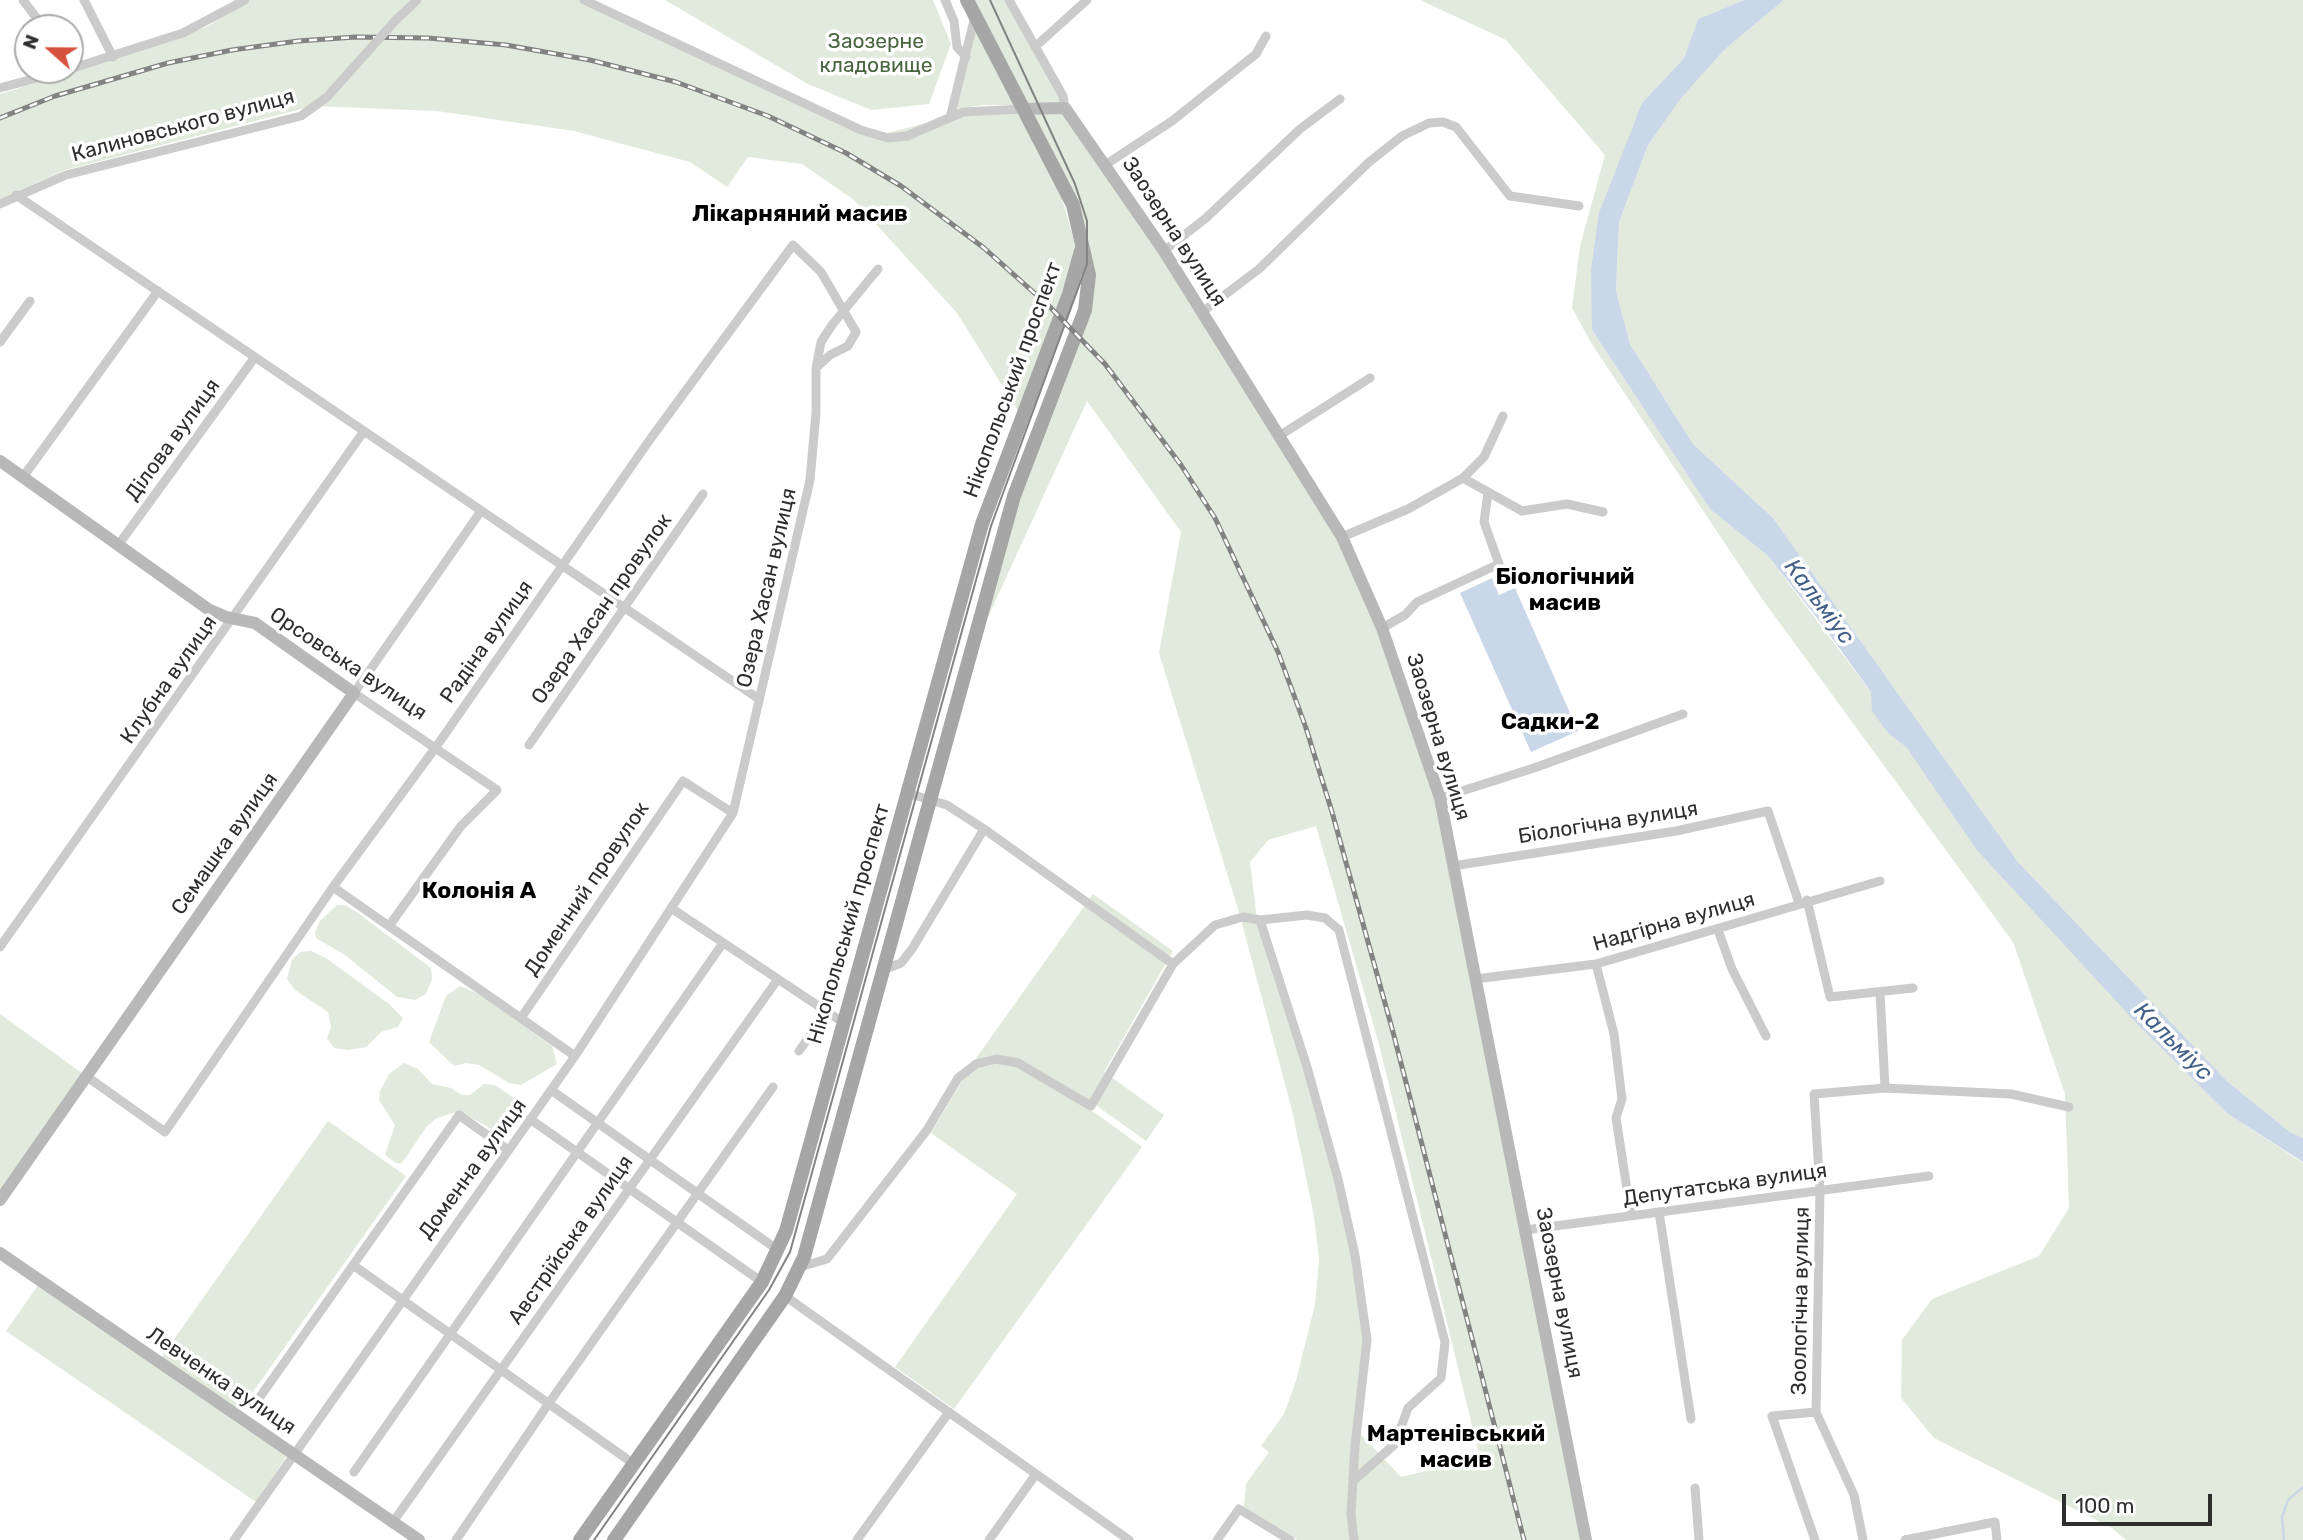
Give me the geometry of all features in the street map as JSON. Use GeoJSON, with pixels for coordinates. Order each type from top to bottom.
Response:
{"type":"FeatureCollection","features":[{"type":"Feature","properties":{"kind":"main road"},"geometry":{"type":"LineString","coordinates":[[967,0],[1067,188],[1083,246]]}},
{"type":"Feature","properties":{"kind":"main road","name":"Нікопольський проспект"},"geometry":{"type":"LineString","coordinates":[[580,1540],[762,1282],[778,1250],[844,1023],[982,524],[1069,294],[1083,246]]}},
{"type":"Feature","properties":{"kind":"main road","name":"Нікопольський проспект"},"geometry":{"type":"LineString","coordinates":[[614,1540],[785,1296],[800,1267],[1014,496],[1085,310],[1088,275],[1083,246]]}},
{"type":"Feature","properties":{"kind":"main road"},"geometry":{"type":"LineString","coordinates":[[844,1023],[865,1037]]}},
{"type":"Feature","properties":{"kind":"street"},"geometry":{"type":"LineString","coordinates":[[84,0],[113,57]]}},
{"type":"Feature","properties":{"kind":"street"},"geometry":{"type":"LineString","coordinates":[[84,64],[113,57],[207,23],[245,0]]}},
{"type":"Feature","properties":{"kind":"street","name":"Калиновського вулиця"},"geometry":{"type":"LineString","coordinates":[[0,204],[66,175],[301,116],[327,97],[415,0]]}},
{"type":"Feature","properties":{"kind":"street"},"geometry":{"type":"LineString","coordinates":[[584,0],[873,135],[888,138],[907,136],[950,118],[983,109],[1065,108]]}},
{"type":"Feature","properties":{"kind":"street"},"geometry":{"type":"LineString","coordinates":[[945,0],[954,20],[957,47],[966,57]]}},
{"type":"Feature","properties":{"kind":"street","name":"Заозерна вулиця"},"geometry":{"type":"LineString","coordinates":[[1009,0],[1063,96],[1065,108],[1164,251],[1342,537],[1382,628],[1440,798],[1586,1540]]}},
{"type":"Feature","properties":{"kind":"street"},"geometry":{"type":"LineString","coordinates":[[1036,46],[1087,0]]}},
{"type":"Feature","properties":{"kind":"street"},"geometry":{"type":"LineString","coordinates":[[950,118],[975,16]]}},
{"type":"Feature","properties":{"kind":"street"},"geometry":{"type":"LineString","coordinates":[[1105,165],[1172,121],[1256,54],[1266,36]]}},
{"type":"Feature","properties":{"kind":"street"},"geometry":{"type":"LineString","coordinates":[[1164,251],[1206,218],[1300,129],[1340,99]]}},
{"type":"Feature","properties":{"kind":"street"},"geometry":{"type":"LineString","coordinates":[[1202,312],[1259,269],[1368,163],[1402,136],[1429,123],[1443,122],[1455,127],[1510,196],[1579,206]]}},
{"type":"Feature","properties":{"kind":"street"},"geometry":{"type":"LineString","coordinates":[[16,195],[759,699]]}},
{"type":"Feature","properties":{"kind":"street","name":"Радіна вулиця"},"geometry":{"type":"LineString","coordinates":[[86,1076],[165,1132],[333,887],[436,747],[561,565],[793,244],[821,272],[843,311]]}},
{"type":"Feature","properties":{"kind":"street","name":"Озера Хасан вулиця"},"geometry":{"type":"LineString","coordinates":[[733,813],[810,480],[816,413],[816,368],[821,342],[878,270]]}},
{"type":"Feature","properties":{"kind":"street"},"geometry":{"type":"LineString","coordinates":[[23,477],[158,291]]}},
{"type":"Feature","properties":{"kind":"street"},"geometry":{"type":"LineString","coordinates":[[0,342],[30,301]]}},
{"type":"Feature","properties":{"kind":"street"},"geometry":{"type":"LineString","coordinates":[[816,368],[854,340],[854,326],[843,311]]}},
{"type":"Feature","properties":{"kind":"street","name":"Ділова вулиця"},"geometry":{"type":"LineString","coordinates":[[119,544],[255,357]]}},
{"type":"Feature","properties":{"kind":"street"},"geometry":{"type":"LineString","coordinates":[[1279,436],[1370,378]]}},
{"type":"Feature","properties":{"kind":"street"},"geometry":{"type":"LineString","coordinates":[[1342,537],[1408,509],[1462,478],[1484,457],[1503,416]]}},
{"type":"Feature","properties":{"kind":"street","name":"Клубна вулиця"},"geometry":{"type":"LineString","coordinates":[[0,947],[364,431]]}},
{"type":"Feature","properties":{"kind":"street","name":"Орсовська вулиця"},"geometry":{"type":"LineString","coordinates":[[0,461],[208,609],[255,623],[497,790],[461,826],[389,926]]}},
{"type":"Feature","properties":{"kind":"street"},"geometry":{"type":"LineString","coordinates":[[1462,478],[1522,511],[1567,504],[1604,512]]}},
{"type":"Feature","properties":{"kind":"street"},"geometry":{"type":"LineString","coordinates":[[1382,628],[1405,615],[1418,602],[1499,564],[1484,522],[1488,492]]}},
{"type":"Feature","properties":{"kind":"street","name":"Озера Хасан провулок"},"geometry":{"type":"LineString","coordinates":[[529,745],[704,494]]}},
{"type":"Feature","properties":{"kind":"street","name":"Семашка вулиця"},"geometry":{"type":"LineString","coordinates":[[0,1200],[481,511]]}},
{"type":"Feature","properties":{"kind":"street"},"geometry":{"type":"LineString","coordinates":[[1440,798],[1534,768],[1683,714]]}},
{"type":"Feature","properties":{"kind":"street","name":"Доменний провулок"},"geometry":{"type":"LineString","coordinates":[[520,1018],[683,781],[733,813]]}},
{"type":"Feature","properties":{"kind":"street"},"geometry":{"type":"LineString","coordinates":[[908,793],[956,809],[1173,964]]}},
{"type":"Feature","properties":{"kind":"street","name":"Біологічна вулиця"},"geometry":{"type":"LineString","coordinates":[[1453,866],[1676,831],[1768,811],[1803,901]]}},
{"type":"Feature","properties":{"kind":"street","name":"Доменна вулиця"},"geometry":{"type":"LineString","coordinates":[[233,1540],[575,1056],[733,813]]}},
{"type":"Feature","properties":{"kind":"street"},"geometry":{"type":"LineString","coordinates":[[883,970],[901,963],[912,949],[984,829]]}},
{"type":"Feature","properties":{"kind":"street","name":"Надгірна вулиця"},"geometry":{"type":"LineString","coordinates":[[1475,979],[1596,964],[1718,930],[1803,901],[1880,881]]}},
{"type":"Feature","properties":{"kind":"street"},"geometry":{"type":"LineString","coordinates":[[333,887],[575,1056]]}},
{"type":"Feature","properties":{"kind":"street"},"geometry":{"type":"LineString","coordinates":[[1803,901],[1830,997],[1913,988]]}},
{"type":"Feature","properties":{"kind":"street"},"geometry":{"type":"LineString","coordinates":[[671,908],[844,1023]]}},
{"type":"Feature","properties":{"kind":"street"},"geometry":{"type":"LineString","coordinates":[[800,1267],[827,1259],[927,1130],[958,1078],[976,1064],[996,1059],[1018,1063],[1091,1106],[1173,964],[1215,925],[1244,917],[1260,920],[1307,915],[1325,918],[1339,930],[1445,1342],[1441,1378],[1408,1408],[1395,1444],[1353,1481]]}},
{"type":"Feature","properties":{"kind":"street"},"geometry":{"type":"LineString","coordinates":[[1260,920],[1317,1104],[1355,1255],[1367,1340],[1353,1481],[1354,1540]]}},
{"type":"Feature","properties":{"kind":"street"},"geometry":{"type":"LineString","coordinates":[[1718,930],[1732,969],[1766,1036]]}},
{"type":"Feature","properties":{"kind":"street"},"geometry":{"type":"LineString","coordinates":[[354,1472],[723,943]]}},
{"type":"Feature","properties":{"kind":"street"},"geometry":{"type":"LineString","coordinates":[[1596,964],[1615,1044],[1622,1099],[1616,1118],[1631,1215]]}},
{"type":"Feature","properties":{"kind":"street","name":"Австрійська вулиця"},"geometry":{"type":"LineString","coordinates":[[393,1522],[778,979]]}},
{"type":"Feature","properties":{"kind":"street"},"geometry":{"type":"LineString","coordinates":[[1880,992],[1885,1088]]}},
{"type":"Feature","properties":{"kind":"street"},"geometry":{"type":"LineString","coordinates":[[800,1051],[827,1012]]}},
{"type":"Feature","properties":{"kind":"street"},"geometry":{"type":"LineString","coordinates":[[456,1540],[549,1403],[773,1087]]}},
{"type":"Feature","properties":{"kind":"street","name":"Зоологічна вулиця"},"geometry":{"type":"LineString","coordinates":[[1863,1540],[1854,1495],[1816,1412],[1820,1190],[1814,1094],[1885,1088],[2011,1094],[2069,1107]]}},
{"type":"Feature","properties":{"kind":"street"},"geometry":{"type":"LineString","coordinates":[[551,1090],[778,1250]]}},
{"type":"Feature","properties":{"kind":"street"},"geometry":{"type":"LineString","coordinates":[[254,1404],[459,1115],[508,1150]]}},
{"type":"Feature","properties":{"kind":"street"},"geometry":{"type":"LineString","coordinates":[[530,1119],[762,1282]]}},
{"type":"Feature","properties":{"kind":"street","name":"Депутатська вулиця"},"geometry":{"type":"LineString","coordinates":[[1525,1230],[1929,1176]]}},
{"type":"Feature","properties":{"kind":"street"},"geometry":{"type":"LineString","coordinates":[[1659,1212],[1691,1419]]}},
{"type":"Feature","properties":{"kind":"street","name":"Левченка вулиця"},"geometry":{"type":"LineString","coordinates":[[0,1253],[419,1540]]}},
{"type":"Feature","properties":{"kind":"street"},"geometry":{"type":"LineString","coordinates":[[354,1265],[634,1464]]}},
{"type":"Feature","properties":{"kind":"street"},"geometry":{"type":"LineString","coordinates":[[785,1296],[1129,1540]]}},
{"type":"Feature","properties":{"kind":"street"},"geometry":{"type":"LineString","coordinates":[[857,1540],[948,1412]]}},
{"type":"Feature","properties":{"kind":"street","name":"Зоологічна вулиця"},"geometry":{"type":"LineString","coordinates":[[1815,1540],[1772,1416],[1816,1412]]}},
{"type":"Feature","properties":{"kind":"street"},"geometry":{"type":"LineString","coordinates":[[989,1540],[1036,1474]]}},
{"type":"Feature","properties":{"kind":"street"},"geometry":{"type":"LineString","coordinates":[[1695,1488],[1699,1540]]}},
{"type":"Feature","properties":{"kind":"street"},"geometry":{"type":"LineString","coordinates":[[1217,1540],[1239,1509],[1290,1540]]}},
{"type":"Feature","properties":{"kind":"street"},"geometry":{"type":"LineString","coordinates":[[1905,1540],[1994,1522],[1997,1540]]}},
{"type":"Feature","properties":{"kind":"green space"},"geometry":{"type":"Polygon","coordinates":[[[250,0],[594,0],[862,131],[887,133],[943,119],[984,113],[1020,113],[1059,189],[1077,250],[1071,275],[1020,414],[957,313],[854,200],[802,164],[748,157],[727,187],[690,162],[574,131],[437,111],[313,106],[65,170],[0,199],[0,94],[33,84],[84,84],[84,68],[170,42],[208,26],[250,0]]]}},
{"type":"Feature","properties":{"kind":"green space","name":"Заозерне кладовище"},"geometry":{"type":"Polygon","coordinates":[[[665,0],[933,0],[951,44],[929,104],[871,110],[808,84],[665,0]]]}},
{"type":"Feature","properties":{"kind":"green space"},"geometry":{"type":"Polygon","coordinates":[[[971,0],[1009,0],[1063,96],[1342,537],[1440,798],[1586,1540],[1297,1540],[1244,1507],[1246,1484],[1269,1452],[1261,1446],[1284,1414],[1296,1381],[1315,1305],[1319,1259],[1314,1216],[1292,1110],[1238,909],[1159,653],[1181,532],[1087,401],[982,630],[1019,497],[1088,312],[1082,239],[971,0]],[[1316,826],[1268,840],[1250,862],[1257,919],[1336,1179],[1353,1256],[1364,1340],[1354,1427],[1401,1477],[1480,1458],[1379,1044],[1316,826]]]}},
{"type":"Feature","properties":{"kind":"green space"},"geometry":{"type":"Polygon","coordinates":[[[1420,0],[1744,0],[1698,19],[1684,58],[1642,103],[1592,330],[1710,509],[1768,556],[1871,692],[1888,733],[1907,748],[2140,1027],[2228,1114],[2303,1163],[2303,1540],[2126,1540],[2112,1528],[1934,1438],[1901,1398],[1902,1340],[1932,1299],[2039,1256],[2069,1208],[2065,1094],[2013,942],[1760,596],[1593,346],[1572,308],[1580,246],[1605,155],[1506,40],[1420,0]]]}},
{"type":"Feature","properties":{"kind":"green space"},"geometry":{"type":"Polygon","coordinates":[[[1784,0],[2303,0],[2303,1138],[2290,1132],[2228,1082],[2018,862],[1773,518],[1693,444],[1630,344],[1616,291],[1619,222],[1648,145],[1681,97],[1724,50],[1784,0]]]}},
{"type":"Feature","properties":{"kind":"green space"},"geometry":{"type":"Polygon","coordinates":[[[969,15],[1015,105],[983,105],[948,110],[969,34],[969,15]]]}},
{"type":"Feature","properties":{"kind":"green space"},"geometry":{"type":"Polygon","coordinates":[[[1093,894],[1173,951],[1104,1072],[1164,1115],[1146,1141],[1093,1103],[1019,1059],[974,1061],[1093,894]]]}},
{"type":"Feature","properties":{"kind":"green space"},"geometry":{"type":"Polygon","coordinates":[[[337,905],[345,905],[358,913],[431,968],[432,979],[426,994],[415,1000],[397,997],[345,955],[316,938],[315,932],[320,921],[337,905]]]}},
{"type":"Feature","properties":{"kind":"green space"},"geometry":{"type":"Polygon","coordinates":[[[311,951],[326,958],[389,1004],[403,1018],[398,1027],[381,1032],[366,1047],[349,1050],[334,1048],[327,1038],[331,1027],[328,1012],[295,990],[287,979],[292,960],[300,952],[311,951]]]}},
{"type":"Feature","properties":{"kind":"green space"},"geometry":{"type":"Polygon","coordinates":[[[460,986],[479,994],[552,1046],[557,1064],[521,1085],[509,1083],[479,1065],[466,1063],[454,1066],[429,1042],[446,996],[460,986]]]}},
{"type":"Feature","properties":{"kind":"green space"},"geometry":{"type":"Polygon","coordinates":[[[0,1014],[86,1076],[0,1200],[0,1014]]]}},
{"type":"Feature","properties":{"kind":"green space"},"geometry":{"type":"Polygon","coordinates":[[[404,1063],[418,1069],[432,1084],[451,1088],[462,1095],[470,1095],[484,1084],[495,1085],[527,1107],[525,1115],[500,1134],[465,1114],[456,1112],[437,1118],[427,1126],[402,1163],[396,1163],[385,1155],[395,1125],[379,1100],[380,1091],[389,1074],[404,1063]]]}},
{"type":"Feature","properties":{"kind":"green space"},"geometry":{"type":"Polygon","coordinates":[[[996,1063],[1016,1066],[1090,1109],[1142,1147],[954,1409],[895,1367],[1017,1194],[931,1133],[963,1079],[977,1068],[996,1063]]]}},
{"type":"Feature","properties":{"kind":"green space"},"geometry":{"type":"Polygon","coordinates":[[[328,1121],[406,1176],[238,1413],[160,1359],[328,1121]]]}},
{"type":"Feature","properties":{"kind":"green space"},"geometry":{"type":"Polygon","coordinates":[[[39,1284],[288,1454],[256,1502],[6,1331],[39,1284]]]}},
{"type":"Feature","properties":{"kind":"water","name":"Кальміус"},"geometry":{"type":"Polygon","coordinates":[[[1744,0],[1784,0],[1724,50],[1681,98],[1648,145],[1619,222],[1616,291],[1630,344],[1693,444],[1773,518],[2018,862],[2228,1082],[2290,1132],[2303,1138],[2303,1162],[2228,1114],[2140,1027],[1976,849],[1907,748],[1888,733],[1872,711],[1871,692],[1821,623],[1768,556],[1710,509],[1592,330],[1591,270],[1599,213],[1642,103],[1684,58],[1698,19],[1744,0]]]}},
{"type":"Feature","properties":{"kind":"water"},"geometry":{"type":"Polygon","coordinates":[[[1492,578],[1499,595],[1515,588],[1578,731],[1531,752],[1460,593],[1492,578]]]}},
{"type":"Feature","properties":{"kind":"waterway"},"geometry":{"type":"LineString","coordinates":[[2284,1540],[2282,1517],[2288,1500],[2303,1487]]}},
{"type":"Feature","properties":{"kind":"tram line"},"geometry":{"type":"LineString","coordinates":[[594,1540],[769,1290],[790,1252],[991,526],[1087,264],[1087,221],[1075,184],[990,0]]}},
{"type":"Feature","properties":{"kind":"railway"},"geometry":{"type":"LineString","coordinates":[[0,118],[55,96],[168,63],[232,50],[298,41],[356,37],[428,38],[506,45],[590,60],[676,82],[768,116],[846,153],[901,186],[984,248],[1050,307],[1105,364],[1181,465],[1215,518],[1278,652],[1306,728],[1332,812],[1393,1032],[1524,1540]]}},
{"type":"Feature","properties":{"kind":"district","name":"Лікарняний масив"},"geometry":{"type":"Point","coordinates":[800,214]}},
{"type":"Feature","properties":{"kind":"district","name":"Біологічний масив"},"geometry":{"type":"Point","coordinates":[1565,590]}},
{"type":"Feature","properties":{"kind":"district","name":"Садки-2"},"geometry":{"type":"Point","coordinates":[1550,722]}},
{"type":"Feature","properties":{"kind":"district","name":"Колонія А"},"geometry":{"type":"Point","coordinates":[479,891]}},
{"type":"Feature","properties":{"kind":"district","name":"Мартенівський масив"},"geometry":{"type":"Point","coordinates":[1456,1447]}}]}
